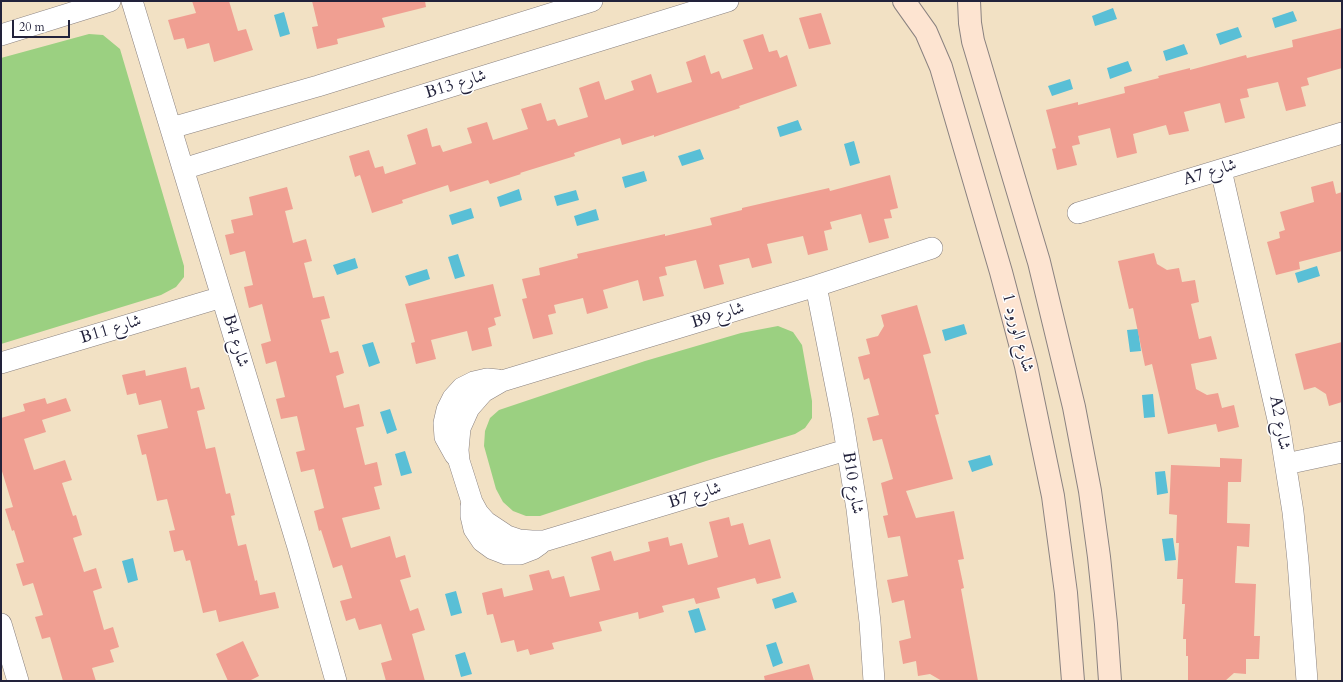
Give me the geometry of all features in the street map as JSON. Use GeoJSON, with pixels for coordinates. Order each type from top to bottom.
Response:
{"type":"FeatureCollection","features":[{"type":"Feature","properties":{"kind":"street"},"geometry":{"type":"LineString","coordinates":[[1,35],[110,1]]}},
{"type":"Feature","properties":{"kind":"street","name":"B4 شارع"},"geometry":{"type":"LineString","coordinates":[[132,1],[298,547],[336,681]]}},
{"type":"Feature","properties":{"kind":"street"},"geometry":{"type":"LineString","coordinates":[[171,128],[326,83],[592,1]]}},
{"type":"Feature","properties":{"kind":"street","name":"B13 شارع"},"geometry":{"type":"LineString","coordinates":[[183,169],[728,1]]}},
{"type":"Feature","properties":{"kind":"street","name":"شارع الورود 1"},"geometry":{"type":"LineString","coordinates":[[904,1],[926,32],[941,67],[1003,278],[1026,366],[1054,496],[1066,592],[1073,681]]}},
{"type":"Feature","properties":{"kind":"street"},"geometry":{"type":"LineString","coordinates":[[969,1],[973,41],[1039,262],[1074,407],[1090,491],[1099,557],[1110,681]]}},
{"type":"Feature","properties":{"kind":"street","name":"A7 شارع"},"geometry":{"type":"LineString","coordinates":[[1078,213],[1342,133]]}},
{"type":"Feature","properties":{"kind":"street","name":"A2 شارع"},"geometry":{"type":"LineString","coordinates":[[1221,170],[1272,388],[1286,464],[1298,561],[1307,681]]}},
{"type":"Feature","properties":{"kind":"street","name":"B9 شارع"},"geometry":{"type":"LineString","coordinates":[[472,502],[459,461],[458,439],[460,428],[468,408],[483,392],[502,380],[816,286],[932,248]]}},
{"type":"Feature","properties":{"kind":"street","name":"B10 شارع"},"geometry":{"type":"LineString","coordinates":[[816,286],[842,417],[846,450],[857,510],[864,565],[874,681]]}},
{"type":"Feature","properties":{"kind":"street","name":"B11 شارع"},"geometry":{"type":"LineString","coordinates":[[1,363],[222,297]]}},
{"type":"Feature","properties":{"kind":"street","name":"B7 شارع"},"geometry":{"type":"LineString","coordinates":[[472,502],[470,516],[474,529],[482,541],[493,549],[506,554],[520,554],[533,549],[544,541],[846,450]]}},
{"type":"Feature","properties":{"kind":"street"},"geometry":{"type":"LineString","coordinates":[[1286,464],[1342,452]]}},
{"type":"Feature","properties":{"kind":"street"},"geometry":{"type":"LineString","coordinates":[[1,624],[18,681]]}},
{"type":"Feature","properties":{"kind":"green space"},"geometry":{"type":"Polygon","coordinates":[[[89,34],[103,35],[120,49],[184,266],[184,277],[176,287],[161,295],[1,344],[1,58],[89,34]]]}},
{"type":"Feature","properties":{"kind":"green space"},"geometry":{"type":"Polygon","coordinates":[[[778,326],[793,332],[802,345],[812,401],[812,418],[805,428],[795,434],[706,461],[540,516],[526,516],[513,511],[503,502],[496,489],[484,446],[485,431],[490,418],[499,410],[645,361],[741,333],[778,326]]]}},
{"type":"Feature","properties":{"kind":"water"},"geometry":{"type":"Polygon","coordinates":[[[1113,8],[1117,19],[1095,26],[1092,16],[1113,8]]]}},
{"type":"Feature","properties":{"kind":"water"},"geometry":{"type":"Polygon","coordinates":[[[1293,11],[1297,21],[1275,28],[1272,18],[1293,11]]]}},
{"type":"Feature","properties":{"kind":"water"},"geometry":{"type":"Polygon","coordinates":[[[284,12],[290,34],[280,37],[274,15],[284,12]]]}},
{"type":"Feature","properties":{"kind":"water"},"geometry":{"type":"Polygon","coordinates":[[[1238,27],[1242,37],[1220,45],[1216,34],[1238,27]]]}},
{"type":"Feature","properties":{"kind":"water"},"geometry":{"type":"Polygon","coordinates":[[[1184,44],[1188,54],[1166,61],[1163,51],[1184,44]]]}},
{"type":"Feature","properties":{"kind":"water"},"geometry":{"type":"Polygon","coordinates":[[[1128,61],[1132,71],[1110,79],[1107,68],[1128,61]]]}},
{"type":"Feature","properties":{"kind":"water"},"geometry":{"type":"Polygon","coordinates":[[[1070,79],[1073,89],[1052,96],[1048,86],[1070,79]]]}},
{"type":"Feature","properties":{"kind":"water"},"geometry":{"type":"Polygon","coordinates":[[[798,120],[802,130],[780,137],[777,127],[798,120]]]}},
{"type":"Feature","properties":{"kind":"water"},"geometry":{"type":"Polygon","coordinates":[[[854,141],[860,163],[850,166],[844,144],[854,141]]]}},
{"type":"Feature","properties":{"kind":"water"},"geometry":{"type":"Polygon","coordinates":[[[700,149],[704,159],[682,166],[678,156],[700,149]]]}},
{"type":"Feature","properties":{"kind":"water"},"geometry":{"type":"Polygon","coordinates":[[[644,171],[647,181],[625,188],[622,177],[644,171]]]}},
{"type":"Feature","properties":{"kind":"water"},"geometry":{"type":"Polygon","coordinates":[[[519,189],[522,200],[500,207],[497,197],[519,189]]]}},
{"type":"Feature","properties":{"kind":"water"},"geometry":{"type":"Polygon","coordinates":[[[576,190],[579,200],[557,206],[554,196],[576,190]]]}},
{"type":"Feature","properties":{"kind":"water"},"geometry":{"type":"Polygon","coordinates":[[[471,208],[474,218],[452,225],[449,215],[471,208]]]}},
{"type":"Feature","properties":{"kind":"water"},"geometry":{"type":"Polygon","coordinates":[[[596,209],[599,220],[577,226],[574,216],[596,209]]]}},
{"type":"Feature","properties":{"kind":"water"},"geometry":{"type":"Polygon","coordinates":[[[458,254],[465,276],[455,279],[448,257],[458,254]]]}},
{"type":"Feature","properties":{"kind":"water"},"geometry":{"type":"Polygon","coordinates":[[[355,258],[358,268],[337,275],[333,265],[355,258]]]}},
{"type":"Feature","properties":{"kind":"water"},"geometry":{"type":"Polygon","coordinates":[[[1317,266],[1320,276],[1298,283],[1295,273],[1317,266]]]}},
{"type":"Feature","properties":{"kind":"water"},"geometry":{"type":"Polygon","coordinates":[[[427,269],[430,279],[409,286],[405,276],[427,269]]]}},
{"type":"Feature","properties":{"kind":"water"},"geometry":{"type":"Polygon","coordinates":[[[964,324],[967,334],[945,341],[942,330],[964,324]]]}},
{"type":"Feature","properties":{"kind":"water"},"geometry":{"type":"Polygon","coordinates":[[[1138,329],[1141,351],[1130,352],[1127,330],[1138,329]]]}},
{"type":"Feature","properties":{"kind":"water"},"geometry":{"type":"Polygon","coordinates":[[[373,342],[380,363],[369,367],[362,345],[373,342]]]}},
{"type":"Feature","properties":{"kind":"water"},"geometry":{"type":"Polygon","coordinates":[[[1153,394],[1155,417],[1144,418],[1142,395],[1153,394]]]}},
{"type":"Feature","properties":{"kind":"water"},"geometry":{"type":"Polygon","coordinates":[[[390,409],[397,430],[387,434],[380,412],[390,409]]]}},
{"type":"Feature","properties":{"kind":"water"},"geometry":{"type":"Polygon","coordinates":[[[405,451],[412,473],[401,476],[395,454],[405,451]]]}},
{"type":"Feature","properties":{"kind":"water"},"geometry":{"type":"Polygon","coordinates":[[[990,455],[993,465],[972,472],[968,461],[990,455]]]}},
{"type":"Feature","properties":{"kind":"water"},"geometry":{"type":"Polygon","coordinates":[[[1165,471],[1168,493],[1157,495],[1155,472],[1165,471]]]}},
{"type":"Feature","properties":{"kind":"water"},"geometry":{"type":"Polygon","coordinates":[[[1173,538],[1176,560],[1165,561],[1162,539],[1173,538]]]}},
{"type":"Feature","properties":{"kind":"water"},"geometry":{"type":"Polygon","coordinates":[[[133,558],[138,580],[128,583],[122,561],[133,558]]]}},
{"type":"Feature","properties":{"kind":"water"},"geometry":{"type":"Polygon","coordinates":[[[456,591],[462,613],[451,616],[445,594],[456,591]]]}},
{"type":"Feature","properties":{"kind":"water"},"geometry":{"type":"Polygon","coordinates":[[[793,592],[797,602],[775,609],[772,599],[793,592]]]}},
{"type":"Feature","properties":{"kind":"water"},"geometry":{"type":"Polygon","coordinates":[[[699,608],[706,630],[695,633],[688,611],[699,608]]]}},
{"type":"Feature","properties":{"kind":"water"},"geometry":{"type":"Polygon","coordinates":[[[776,642],[783,663],[773,667],[766,645],[776,642]]]}},
{"type":"Feature","properties":{"kind":"water"},"geometry":{"type":"Polygon","coordinates":[[[465,652],[472,674],[461,677],[455,655],[465,652]]]}},
{"type":"Feature","properties":{"kind":"building"},"geometry":{"type":"Polygon","coordinates":[[[192,1],[229,1],[238,31],[246,29],[253,50],[214,62],[209,43],[187,49],[184,38],[174,40],[168,20],[196,13],[192,1]]]}},
{"type":"Feature","properties":{"kind":"building"},"geometry":{"type":"Polygon","coordinates":[[[312,1],[425,1],[426,7],[382,18],[385,27],[337,39],[338,44],[317,49],[312,27],[318,26],[312,1]]]}},
{"type":"Feature","properties":{"kind":"building"},"geometry":{"type":"Polygon","coordinates":[[[821,13],[831,44],[809,49],[799,18],[821,13]]]}},
{"type":"Feature","properties":{"kind":"building"},"geometry":{"type":"Polygon","coordinates":[[[1342,28],[1342,68],[1307,78],[1309,85],[1301,87],[1306,106],[1286,111],[1278,82],[1247,89],[1249,97],[1240,99],[1245,118],[1225,123],[1220,103],[1184,112],[1189,131],[1169,135],[1166,125],[1133,134],[1137,153],[1117,158],[1110,128],[1078,136],[1080,144],[1072,146],[1077,165],[1057,170],[1052,149],[1056,148],[1046,110],[1078,102],[1078,105],[1125,93],[1124,87],[1159,78],[1158,76],[1190,68],[1190,70],[1246,55],[1247,58],[1293,47],[1292,40],[1342,28]]]}},
{"type":"Feature","properties":{"kind":"building"},"geometry":{"type":"Polygon","coordinates":[[[763,34],[769,52],[777,50],[780,58],[787,55],[797,86],[739,106],[740,108],[654,137],[654,135],[622,145],[620,138],[574,153],[575,156],[490,184],[488,180],[450,192],[448,185],[402,200],[403,203],[372,213],[360,175],[355,177],[349,156],[369,150],[375,168],[383,166],[385,174],[416,164],[407,135],[427,128],[432,147],[440,145],[443,152],[472,143],[467,128],[487,122],[493,140],[528,129],[521,109],[541,103],[547,121],[555,119],[558,126],[588,117],[579,88],[599,81],[605,100],[634,90],[631,81],[651,74],[657,93],[692,82],[686,62],[705,55],[711,74],[719,71],[722,79],[753,69],[743,40],[763,34]]]}},
{"type":"Feature","properties":{"kind":"building"},"geometry":{"type":"Polygon","coordinates":[[[890,175],[898,208],[890,210],[892,218],[884,219],[889,238],[869,243],[861,214],[830,222],[832,229],[824,231],[828,250],[808,255],[803,236],[767,244],[772,263],[752,268],[749,258],[719,265],[724,284],[704,289],[696,260],[665,267],[667,275],[659,277],[664,296],[643,301],[638,280],[603,290],[608,308],[587,314],[583,298],[554,305],[556,313],[548,315],[553,334],[533,339],[522,299],[527,298],[522,279],[540,275],[539,268],[578,258],[577,254],[712,225],[710,218],[742,210],[742,208],[829,188],[830,191],[890,175]]]}},
{"type":"Feature","properties":{"kind":"building"},"geometry":{"type":"Polygon","coordinates":[[[1333,181],[1336,194],[1342,192],[1342,251],[1299,262],[1300,269],[1276,275],[1267,242],[1280,238],[1279,232],[1285,230],[1280,212],[1314,202],[1311,187],[1333,181]]]}},
{"type":"Feature","properties":{"kind":"building"},"geometry":{"type":"Polygon","coordinates":[[[287,187],[293,209],[285,211],[293,243],[306,239],[312,261],[304,263],[313,298],[324,296],[330,318],[321,320],[330,353],[338,351],[344,373],[336,376],[344,408],[359,404],[364,426],[356,428],[365,465],[377,462],[382,485],[374,487],[380,509],[342,518],[351,548],[390,536],[396,558],[405,555],[411,577],[400,580],[410,611],[418,608],[425,630],[412,634],[425,681],[386,681],[381,663],[392,660],[381,624],[359,630],[355,618],[346,621],[340,601],[352,598],[342,565],[333,568],[321,530],[319,531],[314,511],[324,508],[314,469],[301,472],[296,452],[305,450],[297,416],[281,419],[276,399],[285,397],[276,361],[266,364],[261,344],[271,341],[262,304],[249,308],[244,287],[253,285],[245,251],[230,255],[225,235],[234,233],[231,220],[253,215],[249,197],[287,187]]]}},
{"type":"Feature","properties":{"kind":"building"},"geometry":{"type":"Polygon","coordinates":[[[1154,253],[1157,264],[1167,270],[1179,268],[1182,282],[1195,280],[1199,302],[1191,304],[1199,339],[1211,336],[1217,359],[1191,364],[1196,389],[1207,395],[1218,393],[1222,408],[1234,405],[1239,427],[1218,432],[1216,424],[1168,434],[1152,364],[1145,366],[1133,308],[1129,309],[1118,261],[1154,253]]]}},
{"type":"Feature","properties":{"kind":"building"},"geometry":{"type":"Polygon","coordinates":[[[493,284],[501,316],[494,318],[496,325],[488,328],[492,346],[472,351],[467,331],[431,340],[436,359],[416,364],[411,343],[415,342],[405,304],[493,284]]]}},
{"type":"Feature","properties":{"kind":"building"},"geometry":{"type":"Polygon","coordinates":[[[917,305],[931,353],[923,355],[939,414],[935,415],[953,479],[906,491],[916,518],[954,511],[964,559],[958,560],[964,588],[961,589],[978,681],[942,681],[930,674],[918,676],[916,661],[903,664],[899,641],[911,638],[904,600],[892,603],[887,580],[908,576],[900,536],[888,538],[883,516],[888,515],[881,483],[893,479],[882,439],[873,441],[867,418],[879,415],[869,378],[864,380],[858,357],[870,354],[866,339],[878,336],[884,326],[881,315],[917,305]]]}},
{"type":"Feature","properties":{"kind":"building"},"geometry":{"type":"Polygon","coordinates":[[[1342,342],[1342,402],[1329,406],[1326,394],[1315,387],[1304,390],[1295,354],[1342,342]]]}},
{"type":"Feature","properties":{"kind":"building"},"geometry":{"type":"Polygon","coordinates":[[[186,367],[191,389],[199,387],[205,409],[197,411],[206,449],[215,447],[226,494],[230,493],[235,515],[231,516],[238,546],[246,544],[260,595],[275,592],[279,608],[219,622],[216,610],[203,613],[190,560],[186,561],[183,550],[174,552],[169,531],[175,530],[167,499],[157,501],[146,454],[142,455],[137,435],[168,428],[161,400],[139,405],[136,393],[127,395],[122,375],[145,370],[146,376],[186,367]]]}},
{"type":"Feature","properties":{"kind":"building"},"geometry":{"type":"Polygon","coordinates":[[[45,398],[47,404],[66,398],[71,411],[42,420],[46,432],[24,439],[34,470],[65,460],[72,480],[62,483],[73,516],[76,515],[82,535],[73,538],[84,572],[96,568],[102,588],[93,591],[104,630],[113,627],[119,647],[110,650],[114,662],[92,668],[96,681],[63,681],[50,637],[42,639],[35,617],[43,615],[33,583],[23,586],[16,564],[24,562],[14,530],[12,531],[5,509],[13,507],[1,468],[1,418],[25,411],[23,404],[45,398]]]}},
{"type":"Feature","properties":{"kind":"building"},"geometry":{"type":"Polygon","coordinates":[[[1220,458],[1242,459],[1241,482],[1228,482],[1227,523],[1250,524],[1249,547],[1237,546],[1235,583],[1256,584],[1254,636],[1260,636],[1259,659],[1246,659],[1246,674],[1234,673],[1225,681],[1188,681],[1186,639],[1183,639],[1185,604],[1182,604],[1183,579],[1177,579],[1179,543],[1176,543],[1177,515],[1169,514],[1171,465],[1220,467],[1220,458]]]}},
{"type":"Feature","properties":{"kind":"building"},"geometry":{"type":"Polygon","coordinates":[[[729,517],[731,526],[743,523],[749,545],[770,539],[781,578],[757,584],[755,578],[717,588],[720,598],[696,604],[694,598],[662,606],[664,612],[639,619],[638,612],[599,622],[602,631],[552,643],[554,649],[530,655],[528,649],[517,652],[514,640],[501,643],[493,614],[487,615],[482,593],[502,588],[504,597],[533,590],[529,575],[549,570],[552,579],[564,576],[570,597],[600,590],[591,557],[611,551],[614,561],[650,551],[648,542],[668,537],[670,546],[682,543],[688,565],[718,557],[709,522],[729,517]]]}},
{"type":"Feature","properties":{"kind":"building"},"geometry":{"type":"Polygon","coordinates":[[[243,641],[259,676],[249,681],[228,681],[216,654],[243,641]]]}},
{"type":"Feature","properties":{"kind":"building"},"geometry":{"type":"Polygon","coordinates":[[[809,664],[814,681],[765,681],[764,676],[809,664]]]}}]}
